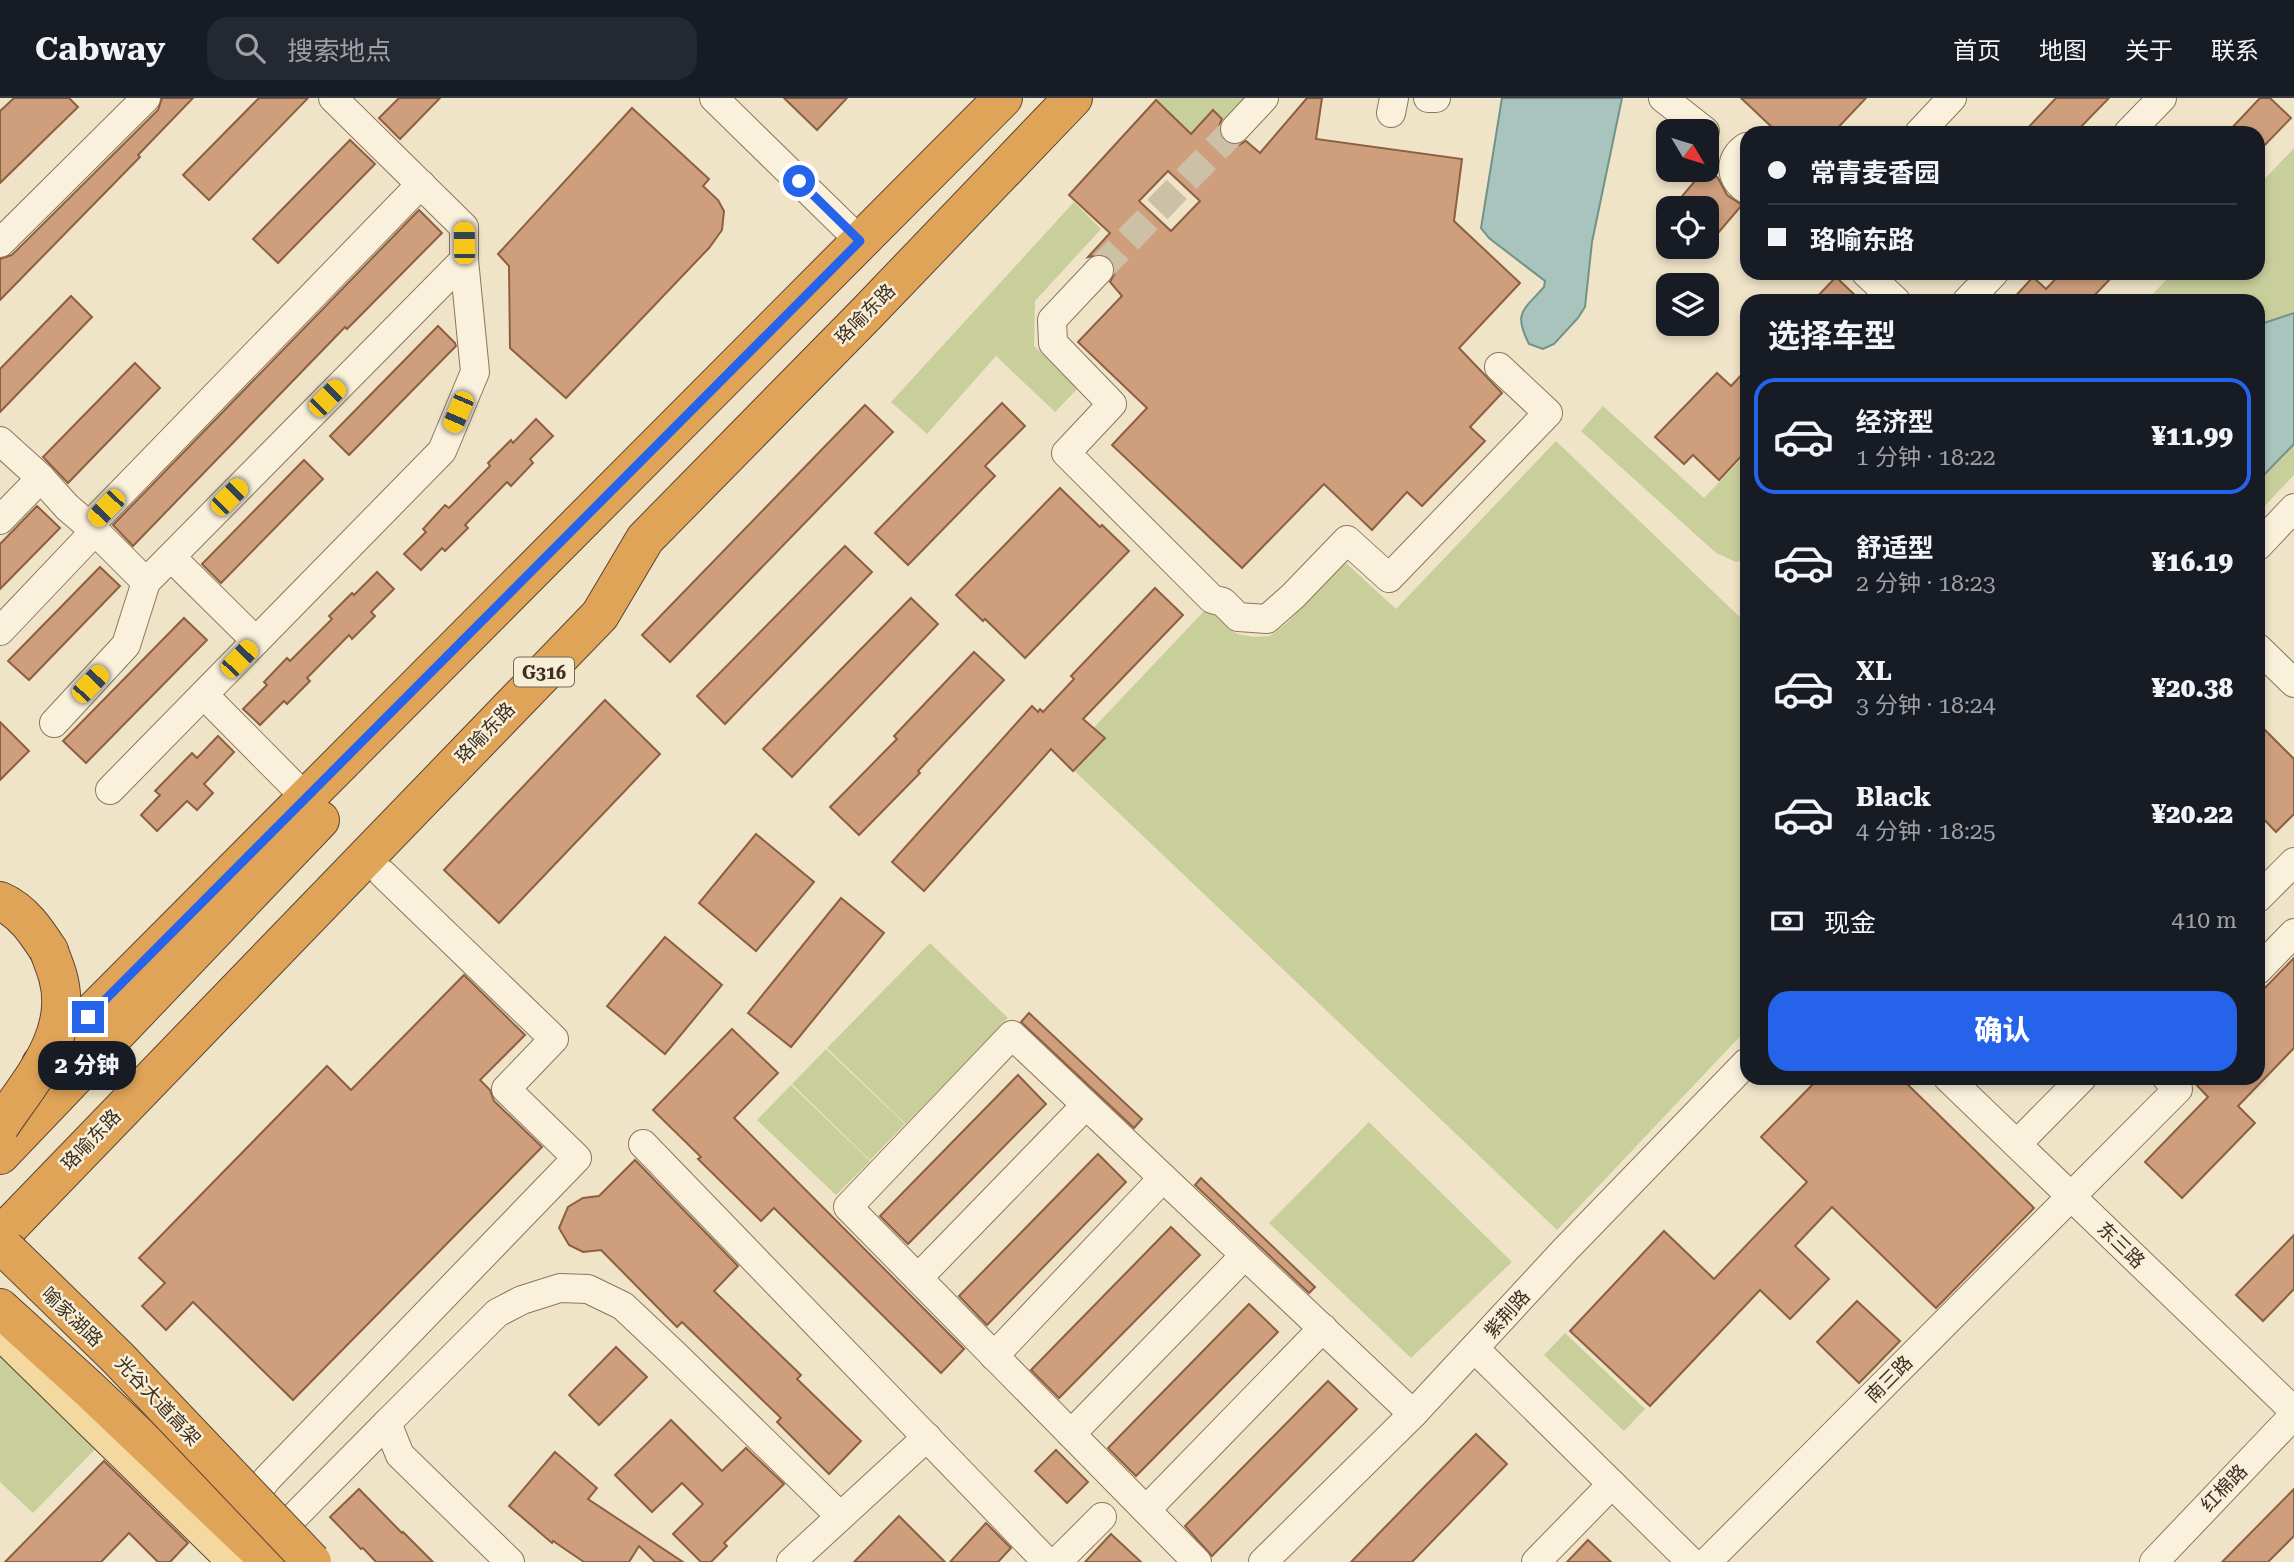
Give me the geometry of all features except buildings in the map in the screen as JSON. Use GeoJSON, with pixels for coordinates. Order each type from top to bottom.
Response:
{"type":"FeatureCollection","features":[{"type":"Feature","properties":{"kind":"highway"},"geometry":{"type":"LineString","coordinates":[[8,1094],[1003,98]]}},
{"type":"Feature","properties":{"kind":"highway","name":"珞喻东路"},"geometry":{"type":"LineString","coordinates":[[1,1243],[37,1196],[600,615],[645,539],[1073,98]]}},
{"type":"Feature","properties":{"kind":"highway"},"geometry":{"type":"LineString","coordinates":[[0,1202],[540,614],[555,573],[605,497]]}},
{"type":"Feature","properties":{"kind":"highway"},"geometry":{"type":"LineString","coordinates":[[0,1155],[540,614],[581,597],[645,539]]}},
{"type":"Feature","properties":{"kind":"highway"},"geometry":{"type":"LineString","coordinates":[[0,901],[8,904],[32,925],[49,951],[59,979],[61,1001],[58,1025],[49,1053],[0,1126]]}},
{"type":"Feature","properties":{"kind":"highway"},"geometry":{"type":"LineString","coordinates":[[37,1196],[28,1219],[25,1256],[37,1284]]}},
{"type":"Feature","properties":{"kind":"highway","name":"光谷大道高架"},"geometry":{"type":"LineString","coordinates":[[1,1243],[118,1358],[312,1562]]}},
{"type":"Feature","properties":{"kind":"highway","name":"光谷大道高架"},"geometry":{"type":"LineString","coordinates":[[0,1308],[271,1562]]}},
{"type":"Feature","properties":{"kind":"main road","name":"喻家湖路"},"geometry":{"type":"LineString","coordinates":[[1,1243],[37,1284],[324,1562]]}},
{"type":"Feature","properties":{"kind":"main road"},"geometry":{"type":"LineString","coordinates":[[0,1332],[236,1562]]}},
{"type":"Feature","properties":{"kind":"street"},"geometry":{"type":"LineString","coordinates":[[0,243],[146,98]]}},
{"type":"Feature","properties":{"kind":"street"},"geometry":{"type":"LineString","coordinates":[[714,98],[860,241]]}},
{"type":"Feature","properties":{"kind":"street"},"geometry":{"type":"LineString","coordinates":[[1236,129],[1264,98]]}},
{"type":"Feature","properties":{"kind":"street"},"geometry":{"type":"LineString","coordinates":[[1428,98],[1436,98]]}},
{"type":"Feature","properties":{"kind":"street"},"geometry":{"type":"LineString","coordinates":[[1663,98],[1690,119]]}},
{"type":"Feature","properties":{"kind":"street"},"geometry":{"type":"LineString","coordinates":[[2135,126],[2162,98]]}},
{"type":"Feature","properties":{"kind":"street"},"geometry":{"type":"LineString","coordinates":[[1926,126],[1951,99]]}},
{"type":"Feature","properties":{"kind":"street"},"geometry":{"type":"LineString","coordinates":[[110,790],[442,452],[475,372],[464,260],[464,227],[421,184],[350,104]]}},
{"type":"Feature","properties":{"kind":"street"},"geometry":{"type":"LineString","coordinates":[[1719,139],[1740,150]]}},
{"type":"Feature","properties":{"kind":"street"},"geometry":{"type":"LineString","coordinates":[[1740,152],[1733,163],[1735,178],[1740,183]]}},
{"type":"Feature","properties":{"kind":"street"},"geometry":{"type":"LineString","coordinates":[[0,631],[92,528],[421,184]]}},
{"type":"Feature","properties":{"kind":"street"},"geometry":{"type":"LineString","coordinates":[[54,723],[126,645],[146,582],[464,260]]}},
{"type":"Feature","properties":{"kind":"street"},"geometry":{"type":"LineString","coordinates":[[1099,270],[1052,320],[1053,343],[1112,404],[1066,453],[1212,599],[1223,602],[1238,617],[1267,619],[1348,540],[1372,546],[1389,578],[1548,413],[1516,393],[1500,368]]}},
{"type":"Feature","properties":{"kind":"street"},"geometry":{"type":"LineString","coordinates":[[1874,280],[1889,294]]}},
{"type":"Feature","properties":{"kind":"street"},"geometry":{"type":"LineString","coordinates":[[1974,294],[1987,280]]}},
{"type":"Feature","properties":{"kind":"street"},"geometry":{"type":"LineString","coordinates":[[0,440],[146,582]]}},
{"type":"Feature","properties":{"kind":"street"},"geometry":{"type":"LineString","coordinates":[[0,520],[41,478]]}},
{"type":"Feature","properties":{"kind":"street"},"geometry":{"type":"LineString","coordinates":[[2265,539],[2294,508]]}},
{"type":"Feature","properties":{"kind":"street"},"geometry":{"type":"LineString","coordinates":[[171,557],[256,641]]}},
{"type":"Feature","properties":{"kind":"street"},"geometry":{"type":"LineString","coordinates":[[2265,655],[2294,683]]}},
{"type":"Feature","properties":{"kind":"street"},"geometry":{"type":"LineString","coordinates":[[204,695],[306,798]]}},
{"type":"Feature","properties":{"kind":"street"},"geometry":{"type":"LineString","coordinates":[[2265,891],[2294,862]]}},
{"type":"Feature","properties":{"kind":"street"},"geometry":{"type":"LineString","coordinates":[[256,1495],[267,1479],[577,1158],[506,1089],[554,1039],[383,874]]}},
{"type":"Feature","properties":{"kind":"street"},"geometry":{"type":"LineString","coordinates":[[2265,963],[2294,933]]}},
{"type":"Feature","properties":{"kind":"street"},"geometry":{"type":"LineString","coordinates":[[1197,1562],[848,1207],[1012,1035],[1413,1414]]}},
{"type":"Feature","properties":{"kind":"street","name":"紫荆路"},"geometry":{"type":"LineString","coordinates":[[1263,1562],[1413,1414],[1565,1250],[1740,1069]]}},
{"type":"Feature","properties":{"kind":"street","name":"东三路"},"geometry":{"type":"LineString","coordinates":[[1955,1085],[2294,1413]]}},
{"type":"Feature","properties":{"kind":"street"},"geometry":{"type":"LineString","coordinates":[[2017,1144],[2075,1085]]}},
{"type":"Feature","properties":{"kind":"street","name":"南三路"},"geometry":{"type":"LineString","coordinates":[[1707,1562],[2178,1089],[2174,1085]]}},
{"type":"Feature","properties":{"kind":"street"},"geometry":{"type":"LineString","coordinates":[[918,1278],[1086,1105]]}},
{"type":"Feature","properties":{"kind":"street"},"geometry":{"type":"LineString","coordinates":[[643,1144],[1047,1562]]}},
{"type":"Feature","properties":{"kind":"street"},"geometry":{"type":"LineString","coordinates":[[994,1356],[1163,1178]]}},
{"type":"Feature","properties":{"kind":"street"},"geometry":{"type":"LineString","coordinates":[[1071,1434],[1245,1255]]}},
{"type":"Feature","properties":{"kind":"street"},"geometry":{"type":"LineString","coordinates":[[286,1525],[497,1313],[522,1300],[560,1288],[588,1289],[622,1306],[840,1516]]}},
{"type":"Feature","properties":{"kind":"street"},"geometry":{"type":"LineString","coordinates":[[1146,1510],[1323,1328]]}},
{"type":"Feature","properties":{"kind":"street"},"geometry":{"type":"LineString","coordinates":[[1475,1349],[1691,1562]]}},
{"type":"Feature","properties":{"kind":"street","name":"红棉路"},"geometry":{"type":"LineString","coordinates":[[2154,1562],[2294,1413]]}},
{"type":"Feature","properties":{"kind":"street"},"geometry":{"type":"LineString","coordinates":[[387,1423],[400,1455],[510,1562]]}},
{"type":"Feature","properties":{"kind":"street"},"geometry":{"type":"LineString","coordinates":[[792,1562],[927,1437]]}},
{"type":"Feature","properties":{"kind":"street"},"geometry":{"type":"LineString","coordinates":[[1536,1562],[1612,1484]]}},
{"type":"Feature","properties":{"kind":"street"},"geometry":{"type":"LineString","coordinates":[[1057,1562],[1102,1517]]}},
{"type":"Feature","properties":{"kind":"green space"},"geometry":{"type":"Polygon","coordinates":[[[1251,98],[1227,124],[1213,111],[1191,134],[1156,100],[1251,98]]]}},
{"type":"Feature","properties":{"kind":"green space"},"geometry":{"type":"Polygon","coordinates":[[[2294,148],[2294,313],[2265,323],[2265,294],[2153,294],[2166,280],[2265,280],[2265,179],[2294,148]]]}},
{"type":"Feature","properties":{"kind":"green space"},"geometry":{"type":"Polygon","coordinates":[[[1074,202],[1101,229],[1035,301],[1034,346],[1078,388],[1055,412],[996,356],[927,434],[891,402],[1074,202]]]}},
{"type":"Feature","properties":{"kind":"green space"},"geometry":{"type":"Polygon","coordinates":[[[1603,406],[1704,498],[1740,460],[1740,561],[1736,562],[1716,553],[1581,431],[1603,406]]]}},
{"type":"Feature","properties":{"kind":"green space"},"geometry":{"type":"Polygon","coordinates":[[[1556,441],[1740,617],[1740,1036],[1557,1230],[1063,760],[1208,607],[1237,634],[1270,636],[1287,623],[1345,562],[1396,609],[1556,441]]]}},
{"type":"Feature","properties":{"kind":"green space"},"geometry":{"type":"Polygon","coordinates":[[[2294,444],[2294,475],[2265,506],[2265,474],[2294,444]]]}},
{"type":"Feature","properties":{"kind":"green space"},"geometry":{"type":"Polygon","coordinates":[[[930,943],[1008,1018],[906,1124],[827,1048],[930,943]]]}},
{"type":"Feature","properties":{"kind":"green space"},"geometry":{"type":"Polygon","coordinates":[[[826,1049],[905,1124],[870,1160],[792,1084],[826,1049]]]}},
{"type":"Feature","properties":{"kind":"green space"},"geometry":{"type":"Polygon","coordinates":[[[791,1085],[870,1161],[836,1195],[757,1120],[791,1085]]]}},
{"type":"Feature","properties":{"kind":"green space"},"geometry":{"type":"Polygon","coordinates":[[[1369,1122],[1512,1262],[1411,1358],[1269,1223],[1369,1122]]]}},
{"type":"Feature","properties":{"kind":"green space"},"geometry":{"type":"Polygon","coordinates":[[[1565,1333],[1645,1409],[1624,1431],[1544,1355],[1565,1333]]]}},
{"type":"Feature","properties":{"kind":"green space"},"geometry":{"type":"Polygon","coordinates":[[[0,1350],[109,1435],[33,1513],[0,1482],[0,1350]]]}},
{"type":"Feature","properties":{"kind":"water"},"geometry":{"type":"Polygon","coordinates":[[[1502,98],[1622,98],[1592,242],[1585,307],[1554,344],[1543,349],[1529,344],[1521,318],[1526,307],[1544,287],[1545,281],[1489,238],[1481,228],[1502,98]]]}},
{"type":"Feature","properties":{"kind":"water"},"geometry":{"type":"Polygon","coordinates":[[[2294,313],[2294,444],[2265,474],[2265,323],[2294,313]]]}},
{"type":"Feature","properties":{"kind":"tunnel"},"geometry":{"type":"LineString","coordinates":[[1099,270],[1235,129]]}},
{"type":"Feature","properties":{"kind":"route"},"geometry":{"type":"LineString","coordinates":[[88,1017],[860,241],[799,181]]}}]}
